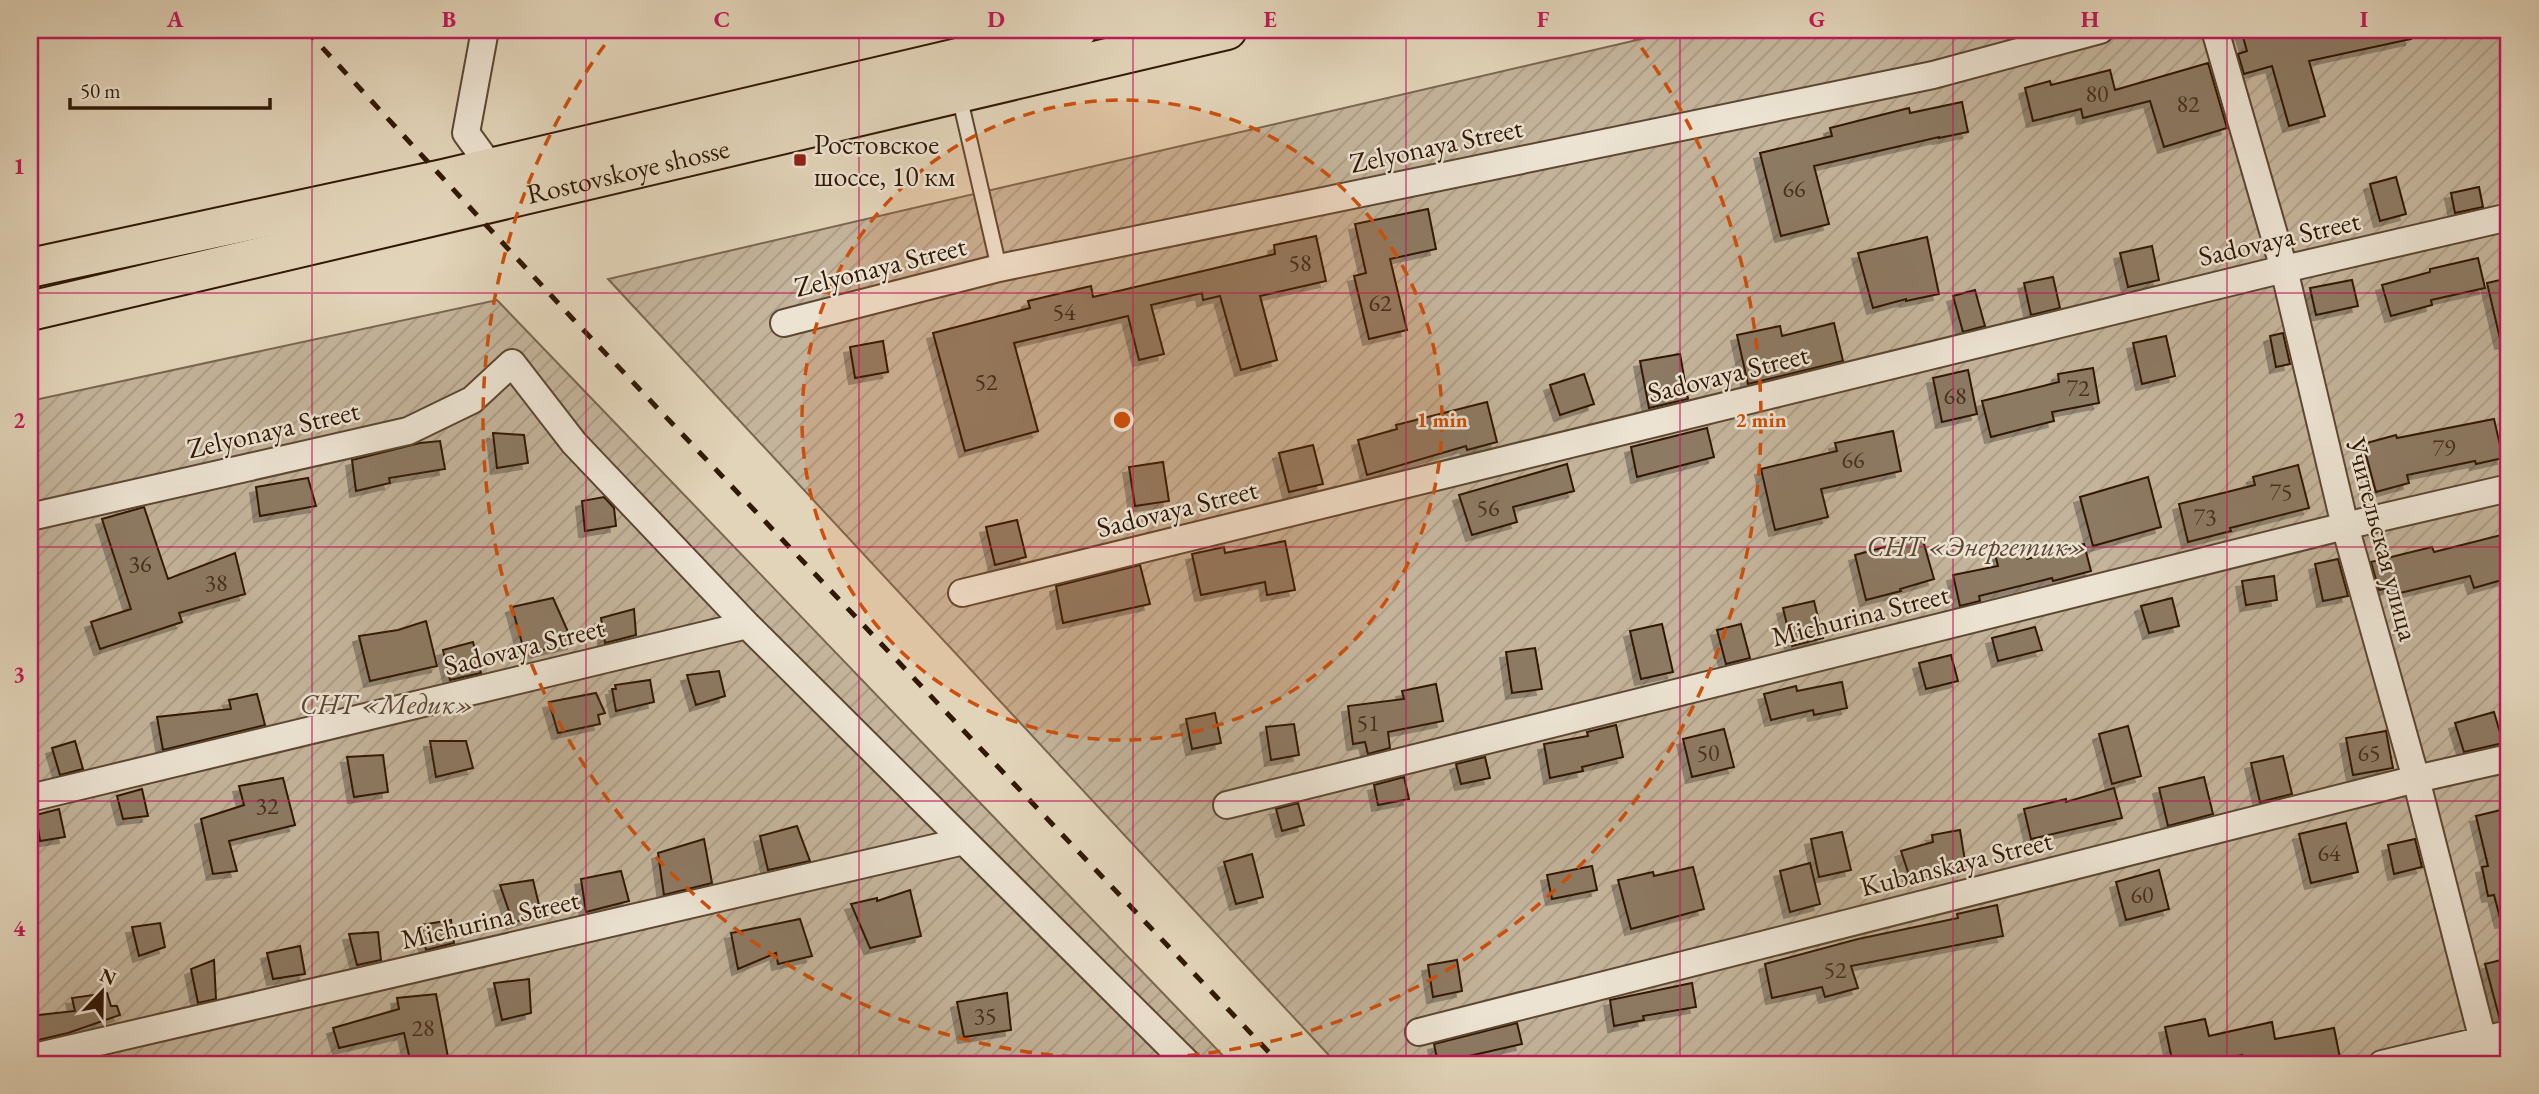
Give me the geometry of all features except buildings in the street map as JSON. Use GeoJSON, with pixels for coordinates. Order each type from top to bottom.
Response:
{"type":"FeatureCollection","features":[{"type":"Feature","properties":{"kind":"highway","name":"Rostovskoye shosse"},"geometry":{"type":"LineString","coordinates":[[30,311],[502,182],[1077,30]]}},
{"type":"Feature","properties":{"kind":"highway","name":"Rostovskoye shosse"},"geometry":{"type":"LineString","coordinates":[[30,268],[502,182],[958,93],[1227,30]]}},
{"type":"Feature","properties":{"kind":"street","name":"Zelyonaya Street"},"geometry":{"type":"LineString","coordinates":[[784,323],[999,268],[1933,75],[2100,30]]}},
{"type":"Feature","properties":{"kind":"street","name":"Учительская улица"},"geometry":{"type":"LineString","coordinates":[[2215,30],[2284,269],[2345,526],[2416,779],[2486,1052]]}},
{"type":"Feature","properties":{"kind":"street"},"geometry":{"type":"LineString","coordinates":[[482,32],[466,133],[502,182]]}},
{"type":"Feature","properties":{"kind":"street","name":"Sadovaya Street"},"geometry":{"type":"LineString","coordinates":[[962,593],[2284,269],[2509,217]]}},
{"type":"Feature","properties":{"kind":"street","name":"Zelyonaya Street"},"geometry":{"type":"LineString","coordinates":[[30,517],[408,431],[472,400],[512,363],[574,443],[747,625]]}},
{"type":"Feature","properties":{"kind":"street","name":"Michurina Street"},"geometry":{"type":"LineString","coordinates":[[1227,805],[2345,526],[2509,488]]}},
{"type":"Feature","properties":{"kind":"street"},"geometry":{"type":"LineString","coordinates":[[747,625],[1182,1063]]}},
{"type":"Feature","properties":{"kind":"street","name":"Sadovaya Street"},"geometry":{"type":"LineString","coordinates":[[30,798],[747,625]]}},
{"type":"Feature","properties":{"kind":"street","name":"Kubanskaya Street"},"geometry":{"type":"LineString","coordinates":[[1419,1032],[2416,779],[2509,758]]}},
{"type":"Feature","properties":{"kind":"street","name":"Michurina Street"},"geometry":{"type":"LineString","coordinates":[[30,1058],[964,841]]}},
{"type":"Feature","properties":{"kind":"street"},"geometry":{"type":"LineString","coordinates":[[2382,1064],[2486,1052],[2509,1034]]}},
{"type":"Feature","properties":{"kind":"lane"},"geometry":{"type":"LineString","coordinates":[[958,93],[999,268]]}},
{"type":"Feature","properties":{"kind":"green space","name":"СНТ «Энергетик»"},"geometry":{"type":"Polygon","coordinates":[[[1680,30],[2509,30],[2509,1064],[1337,1064],[608,279],[1680,30]]]}},
{"type":"Feature","properties":{"kind":"green space","name":"СНТ «Медик»"},"geometry":{"type":"Polygon","coordinates":[[[497,300],[1231,1064],[30,1064],[30,401],[497,300]]]}},
{"type":"Feature","properties":{"kind":"railway"},"geometry":{"type":"LineString","coordinates":[[306,30],[572,318],[1280,1064]]}},
{"type":"Feature","properties":{"kind":"place","name":"Ростовское шоссе, 10 км"},"geometry":{"type":"Point","coordinates":[800,160]}}]}
